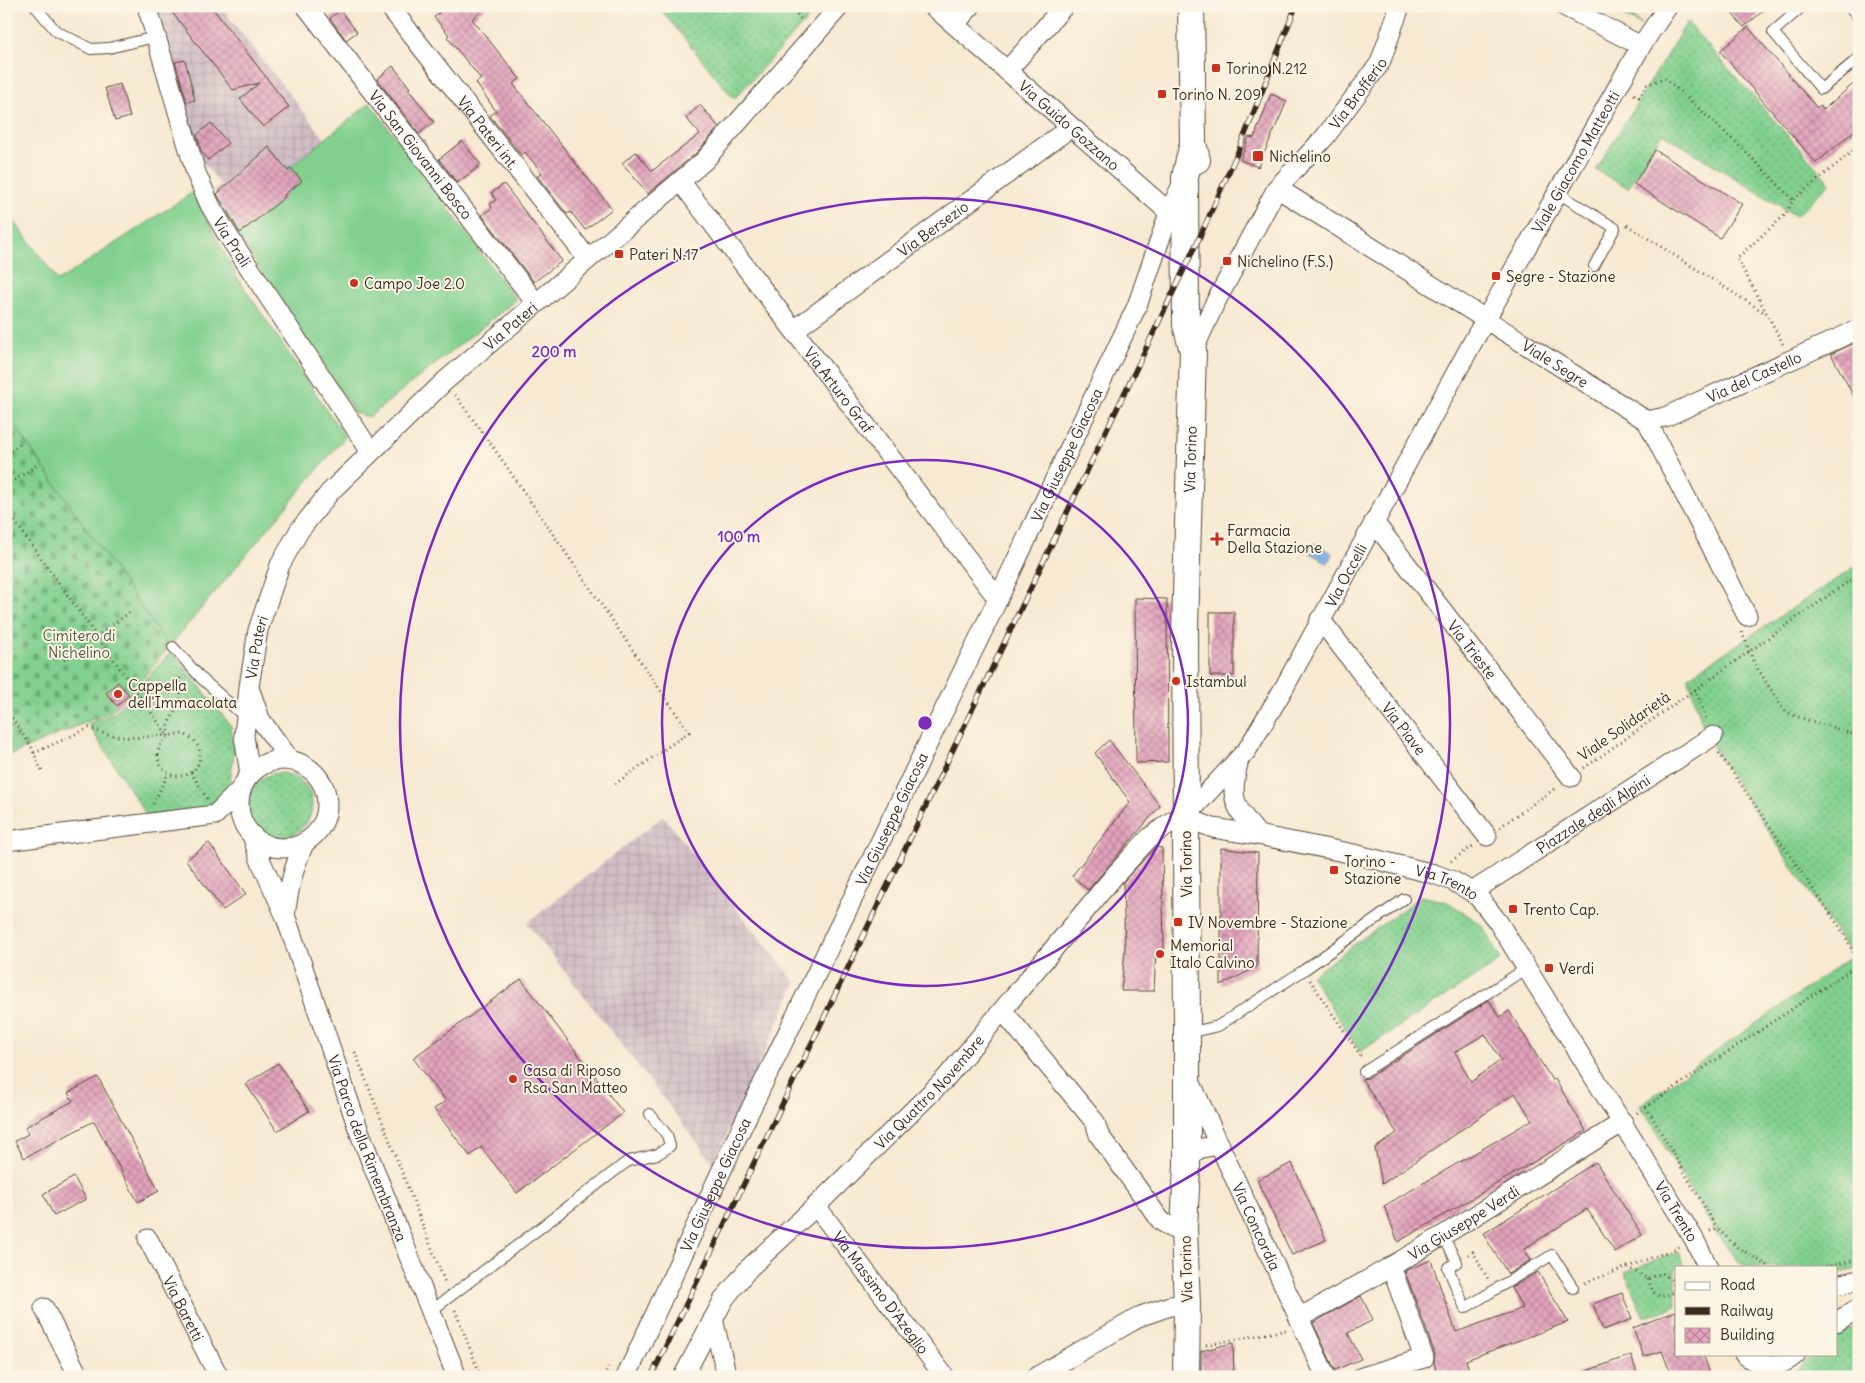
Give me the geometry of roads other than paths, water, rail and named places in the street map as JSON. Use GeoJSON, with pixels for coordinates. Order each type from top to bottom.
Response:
{"type":"FeatureCollection","features":[{"type":"Feature","properties":{"kind":"main road","name":"Via Torino"},"geometry":{"type":"LineString","coordinates":[[1186,1377],[1187,1305],[1184,1230],[1187,1155],[1185,629],[1193,351],[1208,308],[1203,207],[1200,175],[1193,142],[1191,6]]}},
{"type":"Feature","properties":{"kind":"main road","name":"Via Torino"},"geometry":{"type":"LineString","coordinates":[[1193,142],[1177,219],[1187,264],[1186,325],[1193,351]]}},
{"type":"Feature","properties":{"kind":"street","name":"Via Prali"},"geometry":{"type":"LineString","coordinates":[[147,6],[196,173],[210,205],[227,234],[371,452]]}},
{"type":"Feature","properties":{"kind":"street","name":"Via San Giovanni Bosco"},"geometry":{"type":"LineString","coordinates":[[306,6],[536,303]]}},
{"type":"Feature","properties":{"kind":"street","name":"Via Pateri int."},"geometry":{"type":"LineString","coordinates":[[388,6],[588,259]]}},
{"type":"Feature","properties":{"kind":"street","name":"Via Pateri"},"geometry":{"type":"LineString","coordinates":[[248,829],[240,811],[240,800],[246,782],[244,736],[258,630],[280,565],[299,531],[330,492],[445,381],[704,161],[840,6]]}},
{"type":"Feature","properties":{"kind":"street","name":"Via Guido Gozzano"},"geometry":{"type":"LineString","coordinates":[[934,6],[1007,72],[1177,219]]}},
{"type":"Feature","properties":{"kind":"street"},"geometry":{"type":"LineString","coordinates":[[955,24],[971,6]]}},
{"type":"Feature","properties":{"kind":"street"},"geometry":{"type":"LineString","coordinates":[[1007,72],[1064,6]]}},
{"type":"Feature","properties":{"kind":"street","name":"Via Brofferio"},"geometry":{"type":"LineString","coordinates":[[1208,308],[1276,188],[1325,137],[1380,63],[1400,6]]}},
{"type":"Feature","properties":{"kind":"street"},"geometry":{"type":"LineString","coordinates":[[1564,6],[1641,46]]}},
{"type":"Feature","properties":{"kind":"street","name":"Viale Giacomo Matteotti"},"geometry":{"type":"LineString","coordinates":[[1486,319],[1641,46],[1668,6]]}},
{"type":"Feature","properties":{"kind":"street","name":"Via Bersezio"},"geometry":{"type":"LineString","coordinates":[[794,330],[1071,127]]}},
{"type":"Feature","properties":{"kind":"street","name":"Via Arturo Graf"},"geometry":{"type":"LineString","coordinates":[[681,182],[998,599]]}},
{"type":"Feature","properties":{"kind":"street","name":"Viale Segre"},"geometry":{"type":"LineString","coordinates":[[1276,188],[1647,421]]}},
{"type":"Feature","properties":{"kind":"street","name":"Via Giuseppe Giacosa"},"geometry":{"type":"LineString","coordinates":[[626,1377],[738,1135],[998,599],[1177,219]]}},
{"type":"Feature","properties":{"kind":"street","name":"Via Occelli"},"geometry":{"type":"LineString","coordinates":[[1185,817],[1247,750],[1284,688],[1486,319]]}},
{"type":"Feature","properties":{"kind":"street","name":"Via del Castello"},"geometry":{"type":"LineString","coordinates":[[1647,421],[1664,417],[1859,328]]}},
{"type":"Feature","properties":{"kind":"street"},"geometry":{"type":"LineString","coordinates":[[1647,421],[1742,625]]}},
{"type":"Feature","properties":{"kind":"street","name":"Via Trieste"},"geometry":{"type":"LineString","coordinates":[[1374,522],[1571,777]]}},
{"type":"Feature","properties":{"kind":"street","name":"Via Piave"},"geometry":{"type":"LineString","coordinates":[[1320,620],[1487,836]]}},
{"type":"Feature","properties":{"kind":"street","name":"Via Pateri"},"geometry":{"type":"LineString","coordinates":[[249,688],[260,719],[290,760],[300,763],[317,776],[326,796],[327,806],[323,822],[314,835],[305,842]]}},
{"type":"Feature","properties":{"kind":"street","name":"Piazzale degli Alpini"},"geometry":{"type":"LineString","coordinates":[[1472,892],[1713,736]]}},
{"type":"Feature","properties":{"kind":"street"},"geometry":{"type":"LineString","coordinates":[[1240,758],[1233,792],[1240,812],[1258,835]]}},
{"type":"Feature","properties":{"kind":"street"},"geometry":{"type":"LineString","coordinates":[[215,815],[258,768],[268,762],[290,760]]}},
{"type":"Feature","properties":{"kind":"street"},"geometry":{"type":"LineString","coordinates":[[6,841],[215,815],[248,829],[261,842],[277,847],[294,846],[305,842]]}},
{"type":"Feature","properties":{"kind":"street","name":"Via Trento"},"geometry":{"type":"LineString","coordinates":[[1185,817],[1213,828],[1354,854],[1434,874],[1472,892],[1481,900],[1498,922],[1623,1122],[1701,1252],[1723,1266]]}},
{"type":"Feature","properties":{"kind":"street","name":"Via Quattro Novembre"},"geometry":{"type":"LineString","coordinates":[[683,1377],[724,1299],[749,1268],[816,1206],[945,1079],[1143,844],[1172,821],[1185,817]]}},
{"type":"Feature","properties":{"kind":"street","name":"Via Parco della Rimembranza"},"geometry":{"type":"LineString","coordinates":[[248,829],[258,857],[285,915],[359,1130],[457,1377]]}},
{"type":"Feature","properties":{"kind":"street","name":"Via Parco della Rimembranza"},"geometry":{"type":"LineString","coordinates":[[285,915],[295,864],[305,842]]}},
{"type":"Feature","properties":{"kind":"street"},"geometry":{"type":"LineString","coordinates":[[1003,1011],[1095,1122],[1099,1135],[1161,1221],[1174,1229],[1184,1230]]}},
{"type":"Feature","properties":{"kind":"street","name":"Via Concordia"},"geometry":{"type":"LineString","coordinates":[[1187,1075],[1326,1377]]}},
{"type":"Feature","properties":{"kind":"street","name":"Via Giuseppe Verdi"},"geometry":{"type":"LineString","coordinates":[[1302,1322],[1443,1236],[1623,1122]]}},
{"type":"Feature","properties":{"kind":"street"},"geometry":{"type":"LineString","coordinates":[[1187,1155],[1202,1148],[1220,1145]]}},
{"type":"Feature","properties":{"kind":"street","name":"Via Massimo D'Azeglio"},"geometry":{"type":"LineString","coordinates":[[816,1206],[945,1377]]}},
{"type":"Feature","properties":{"kind":"street","name":"Via Baretti"},"geometry":{"type":"LineString","coordinates":[[148,1239],[219,1377]]}},
{"type":"Feature","properties":{"kind":"street"},"geometry":{"type":"LineString","coordinates":[[1362,1377],[1424,1358],[1391,1266]]}},
{"type":"Feature","properties":{"kind":"street"},"geometry":{"type":"LineString","coordinates":[[1838,1285],[1859,1280]]}},
{"type":"Feature","properties":{"kind":"street"},"geometry":{"type":"LineString","coordinates":[[1036,1377],[1141,1316],[1170,1306],[1187,1305]]}},
{"type":"Feature","properties":{"kind":"street"},"geometry":{"type":"LineString","coordinates":[[44,1308],[79,1377]]}},
{"type":"Feature","properties":{"kind":"street"},"geometry":{"type":"LineString","coordinates":[[1838,1321],[1859,1308]]}},
{"type":"Feature","properties":{"kind":"street"},"geometry":{"type":"LineString","coordinates":[[713,1319],[727,1377]]}},
{"type":"Feature","properties":{"kind":"street"},"geometry":{"type":"LineString","coordinates":[[1744,1356],[1750,1377]]}},
{"type":"Feature","properties":{"kind":"street"},"geometry":{"type":"LineString","coordinates":[[1746,1356],[1761,1364],[1772,1366],[1782,1364],[1794,1356]]}},
{"type":"Feature","properties":{"kind":"street"},"geometry":{"type":"LineString","coordinates":[[1786,1377],[1794,1356]]}},
{"type":"Feature","properties":{"kind":"lane"},"geometry":{"type":"LineString","coordinates":[[35,6],[56,31],[91,49],[109,48],[156,37]]}},
{"type":"Feature","properties":{"kind":"lane"},"geometry":{"type":"LineString","coordinates":[[1803,6],[1773,32],[1821,89],[1859,58]]}},
{"type":"Feature","properties":{"kind":"lane"},"geometry":{"type":"LineString","coordinates":[[1849,6],[1859,18]]}},
{"type":"Feature","properties":{"kind":"lane"},"geometry":{"type":"LineString","coordinates":[[1558,193],[1615,228],[1594,266]]}},
{"type":"Feature","properties":{"kind":"lane"},"geometry":{"type":"LineString","coordinates":[[174,647],[201,678],[246,718]]}},
{"type":"Feature","properties":{"kind":"lane"},"geometry":{"type":"LineString","coordinates":[[1187,1029],[1201,1030],[1218,1026],[1304,970],[1404,899]]}},
{"type":"Feature","properties":{"kind":"lane"},"geometry":{"type":"LineString","coordinates":[[1367,1070],[1527,968]]}},
{"type":"Feature","properties":{"kind":"lane"},"geometry":{"type":"LineString","coordinates":[[431,1311],[628,1161],[658,1154],[670,1146],[666,1135],[650,1114]]}},
{"type":"Feature","properties":{"kind":"lane"},"geometry":{"type":"LineString","coordinates":[[1443,1236],[1457,1262],[1448,1268],[1465,1308],[1552,1255],[1573,1288]]}},
{"type":"Feature","properties":{"kind":"water"},"geometry":{"type":"Polygon","coordinates":[[[1315,543],[1333,554],[1328,563],[1309,552],[1315,543]]]}},
{"type":"Feature","properties":{"kind":"railway"},"geometry":{"type":"LineString","coordinates":[[651,1377],[1202,232],[1240,147],[1296,6]]}},
{"type":"Feature","properties":{"kind":"place","name":"Torino N.212"},"geometry":{"type":"Point","coordinates":[1216,68]}},
{"type":"Feature","properties":{"kind":"place","name":"Torino N. 209"},"geometry":{"type":"Point","coordinates":[1162,94]}},
{"type":"Feature","properties":{"kind":"place","name":"Nichelino"},"geometry":{"type":"Point","coordinates":[1258,156]}},
{"type":"Feature","properties":{"kind":"place","name":"Pateri N.17"},"geometry":{"type":"Point","coordinates":[619,254]}},
{"type":"Feature","properties":{"kind":"place","name":"Nichelino (F.S.)"},"geometry":{"type":"Point","coordinates":[1227,261]}},
{"type":"Feature","properties":{"kind":"place","name":"Segre - Stazione"},"geometry":{"type":"Point","coordinates":[1496,276]}},
{"type":"Feature","properties":{"kind":"place","name":"Campo Joe 2.0"},"geometry":{"type":"Point","coordinates":[354,283]}},
{"type":"Feature","properties":{"kind":"place","name":"Farmacia Della Stazione"},"geometry":{"type":"Point","coordinates":[1217,539]}},
{"type":"Feature","properties":{"kind":"place","name":"Istambul"},"geometry":{"type":"Point","coordinates":[1176,681]}},
{"type":"Feature","properties":{"kind":"place","name":"Cappella dell'Immacolata"},"geometry":{"type":"Point","coordinates":[118,694]}},
{"type":"Feature","properties":{"kind":"place","name":"Torino - Stazione"},"geometry":{"type":"Point","coordinates":[1334,870]}},
{"type":"Feature","properties":{"kind":"place","name":"Trento Cap."},"geometry":{"type":"Point","coordinates":[1513,909]}},
{"type":"Feature","properties":{"kind":"place","name":"IV Novembre - Stazione"},"geometry":{"type":"Point","coordinates":[1178,922]}},
{"type":"Feature","properties":{"kind":"place","name":"Memorial Italo Calvino"},"geometry":{"type":"Point","coordinates":[1160,954]}},
{"type":"Feature","properties":{"kind":"place","name":"Verdi"},"geometry":{"type":"Point","coordinates":[1549,968]}},
{"type":"Feature","properties":{"kind":"place","name":"Casa di Riposo Rsa San Matteo"},"geometry":{"type":"Point","coordinates":[513,1079]}},
{"type":"Feature","properties":{"kind":"park label","name":"Cimitero di Nichelino"},"geometry":{"type":"Point","coordinates":[79,644]}}]}
